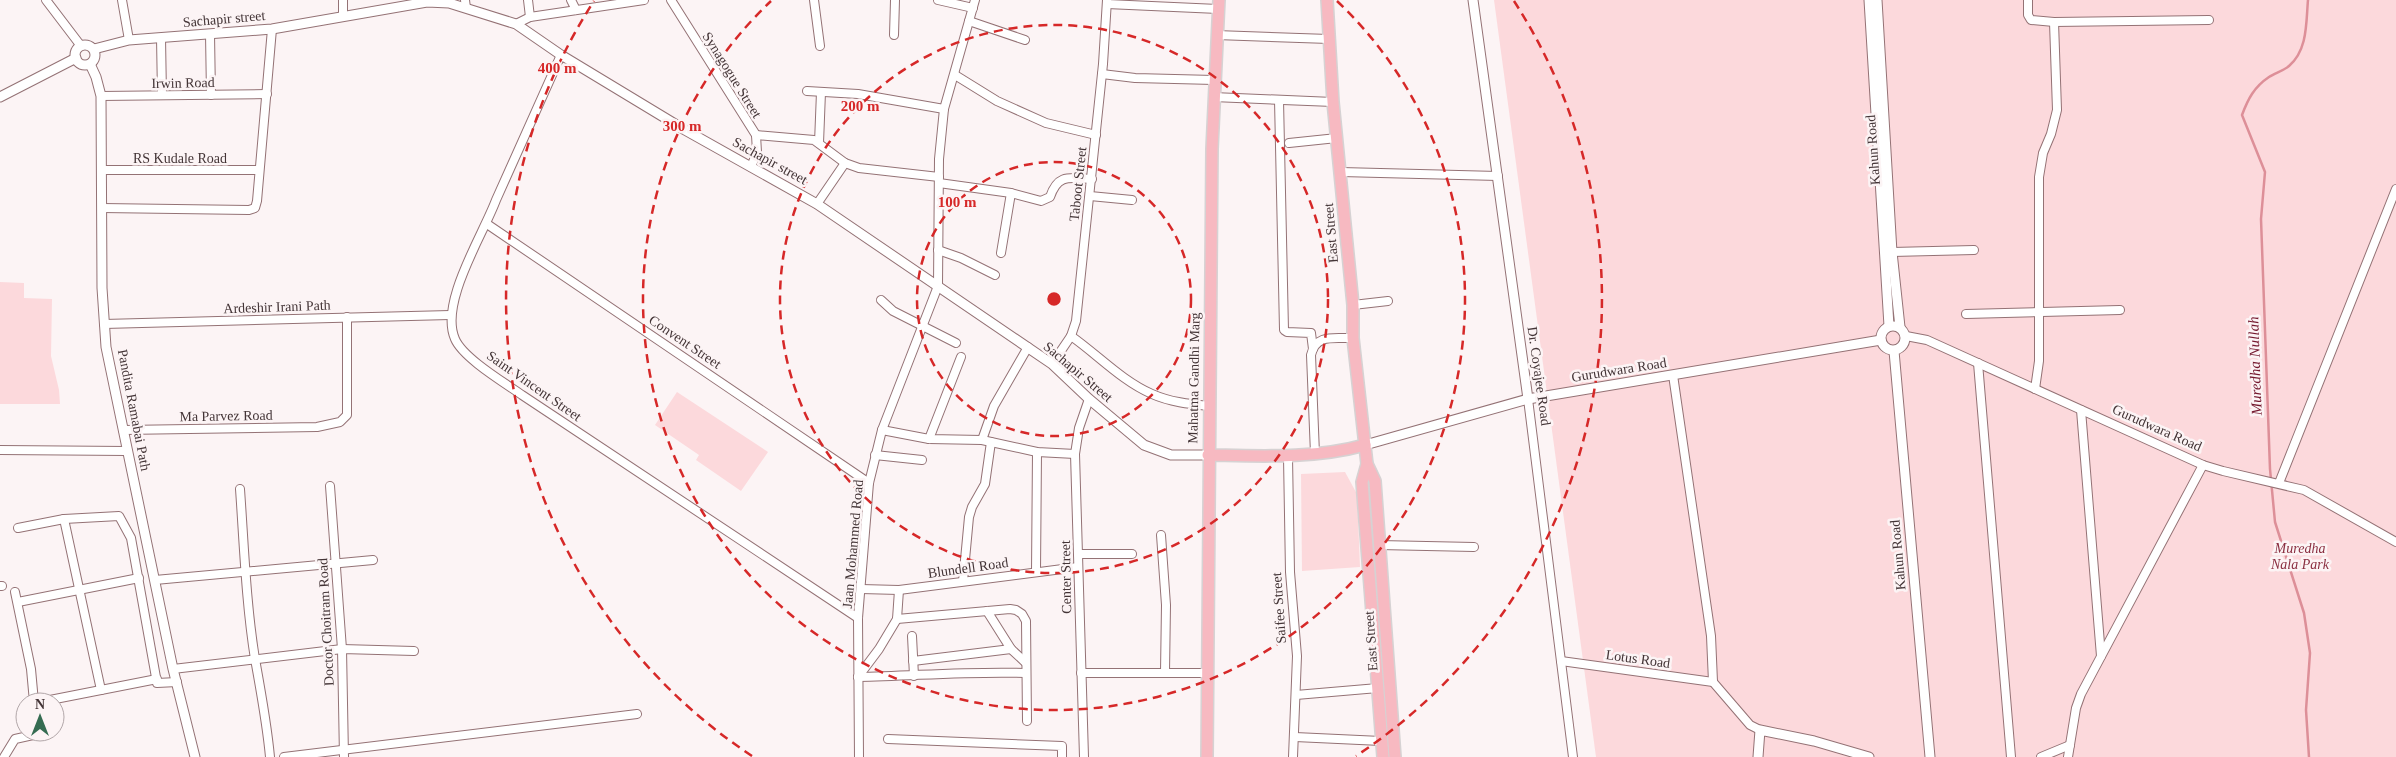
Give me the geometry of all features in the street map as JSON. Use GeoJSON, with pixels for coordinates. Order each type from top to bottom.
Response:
{"type":"FeatureCollection","features":[{"type":"Feature","properties":{"kind":"main road","name":"East Street"},"geometry":{"type":"LineString","coordinates":[[1326,0],[1333,102],[1352,305],[1353,338],[1367,464],[1375,481],[1395,757]]}},
{"type":"Feature","properties":{"kind":"main road","name":"Mahatma Gandhi Marg"},"geometry":{"type":"LineString","coordinates":[[1207,757],[1208,455],[1213,97],[1218,4]]}},
{"type":"Feature","properties":{"kind":"main road"},"geometry":{"type":"LineString","coordinates":[[1208,455],[1288,457],[1338,452],[1365,445]]}},
{"type":"Feature","properties":{"kind":"main road","name":"East Street"},"geometry":{"type":"LineString","coordinates":[[1367,464],[1362,482],[1383,757]]}},
{"type":"Feature","properties":{"kind":"street"},"geometry":{"type":"LineString","coordinates":[[46,0],[81,46]]}},
{"type":"Feature","properties":{"kind":"street"},"geometry":{"type":"LineString","coordinates":[[122,0],[129,40]]}},
{"type":"Feature","properties":{"kind":"street"},"geometry":{"type":"LineString","coordinates":[[343,0],[343,16]]}},
{"type":"Feature","properties":{"kind":"street"},"geometry":{"type":"LineString","coordinates":[[528,0],[530,17]]}},
{"type":"Feature","properties":{"kind":"street"},"geometry":{"type":"LineString","coordinates":[[572,0],[576,10]]}},
{"type":"Feature","properties":{"kind":"street"},"geometry":{"type":"LineString","coordinates":[[516,24],[530,17],[576,10],[601,3],[644,0]]}},
{"type":"Feature","properties":{"kind":"street","name":"Synagogue Street"},"geometry":{"type":"LineString","coordinates":[[671,0],[756,135],[757,152],[751,167]]}},
{"type":"Feature","properties":{"kind":"street"},"geometry":{"type":"LineString","coordinates":[[814,0],[820,46]]}},
{"type":"Feature","properties":{"kind":"street"},"geometry":{"type":"LineString","coordinates":[[894,35],[895,0]]}},
{"type":"Feature","properties":{"kind":"street"},"geometry":{"type":"LineString","coordinates":[[938,0],[974,4],[944,109],[939,180],[938,286]]}},
{"type":"Feature","properties":{"kind":"street","name":"Dr. Coyajee Road"},"geometry":{"type":"LineString","coordinates":[[1473,0],[1528,399],[1573,757]]}},
{"type":"Feature","properties":{"kind":"street","name":"Kahun Road"},"geometry":{"type":"LineString","coordinates":[[1869,0],[1890,326]]}},
{"type":"Feature","properties":{"kind":"street","name":"Kahun Road"},"geometry":{"type":"LineString","coordinates":[[1877,0],[1892,252],[1900,328]]}},
{"type":"Feature","properties":{"kind":"street"},"geometry":{"type":"LineString","coordinates":[[2028,0],[2028,15],[2031,20],[2054,22],[2209,20]]}},
{"type":"Feature","properties":{"kind":"street","name":"Sachapir street"},"geometry":{"type":"LineString","coordinates":[[94,49],[129,40],[272,29],[427,2],[465,4],[516,24],[561,55],[685,130],[817,204],[938,286]]}},
{"type":"Feature","properties":{"kind":"street"},"geometry":{"type":"LineString","coordinates":[[1107,2],[1218,4]]}},
{"type":"Feature","properties":{"kind":"street","name":"Taboot Street"},"geometry":{"type":"LineString","coordinates":[[1052,364],[1071,336],[1078,306],[1092,179],[1107,2]]}},
{"type":"Feature","properties":{"kind":"street"},"geometry":{"type":"LineString","coordinates":[[969,21],[1025,40]]}},
{"type":"Feature","properties":{"kind":"street"},"geometry":{"type":"LineString","coordinates":[[2035,389],[2039,361],[2039,177],[2043,153],[2051,134],[2057,110],[2054,22]]}},
{"type":"Feature","properties":{"kind":"street"},"geometry":{"type":"LineString","coordinates":[[102,208],[249,210],[254,208],[258,201],[258,170],[272,29]]}},
{"type":"Feature","properties":{"kind":"street"},"geometry":{"type":"LineString","coordinates":[[210,34],[211,95]]}},
{"type":"Feature","properties":{"kind":"street"},"geometry":{"type":"LineString","coordinates":[[1216,35],[1329,39]]}},
{"type":"Feature","properties":{"kind":"street"},"geometry":{"type":"LineString","coordinates":[[161,38],[162,95]]}},
{"type":"Feature","properties":{"kind":"street"},"geometry":{"type":"LineString","coordinates":[[87,45],[94,49],[95,57],[90,64],[80,64],[76,58],[76,52],[81,46],[87,45]]}},
{"type":"Feature","properties":{"kind":"street","name":"Saint Vincent Street"},"geometry":{"type":"LineString","coordinates":[[561,55],[487,224],[471,251],[450,315],[455,340],[476,362],[530,401],[858,618]]}},
{"type":"Feature","properties":{"kind":"street"},"geometry":{"type":"LineString","coordinates":[[0,97],[76,58]]}},
{"type":"Feature","properties":{"kind":"street","name":"Pandita Ramabai Path"},"geometry":{"type":"LineString","coordinates":[[90,64],[101,96],[104,324],[111,378],[173,669],[195,757]]}},
{"type":"Feature","properties":{"kind":"street"},"geometry":{"type":"LineString","coordinates":[[1102,74],[1135,78],[1214,80]]}},
{"type":"Feature","properties":{"kind":"street"},"geometry":{"type":"LineString","coordinates":[[955,75],[997,101],[1046,123],[1096,135]]}},
{"type":"Feature","properties":{"kind":"street"},"geometry":{"type":"LineString","coordinates":[[807,91],[858,94],[944,109]]}},
{"type":"Feature","properties":{"kind":"street"},"geometry":{"type":"LineString","coordinates":[[819,143],[821,92]]}},
{"type":"Feature","properties":{"kind":"street","name":"Irwin Road"},"geometry":{"type":"LineString","coordinates":[[101,96],[266,94]]}},
{"type":"Feature","properties":{"kind":"street"},"geometry":{"type":"LineString","coordinates":[[1213,97],[1333,102]]}},
{"type":"Feature","properties":{"kind":"street"},"geometry":{"type":"LineString","coordinates":[[1279,100],[1284,327],[1287,332],[1311,333],[1315,454]]}},
{"type":"Feature","properties":{"kind":"street"},"geometry":{"type":"LineString","coordinates":[[756,135],[814,140],[845,163],[859,168],[939,180],[1010,193],[1041,201],[1047,200],[1054,185],[1060,180],[1068,178],[1092,179]]}},
{"type":"Feature","properties":{"kind":"street"},"geometry":{"type":"LineString","coordinates":[[1289,143],[1337,138]]}},
{"type":"Feature","properties":{"kind":"street"},"geometry":{"type":"LineString","coordinates":[[817,204],[845,163]]}},
{"type":"Feature","properties":{"kind":"street","name":"RS Kudale Road"},"geometry":{"type":"LineString","coordinates":[[102,170],[258,170]]}},
{"type":"Feature","properties":{"kind":"street"},"geometry":{"type":"LineString","coordinates":[[1341,172],[1498,176]]}},
{"type":"Feature","properties":{"kind":"street"},"geometry":{"type":"LineString","coordinates":[[2276,483],[2396,189]]}},
{"type":"Feature","properties":{"kind":"street"},"geometry":{"type":"LineString","coordinates":[[1001,253],[1010,193]]}},
{"type":"Feature","properties":{"kind":"street"},"geometry":{"type":"LineString","coordinates":[[1090,196],[1132,200]]}},
{"type":"Feature","properties":{"kind":"street","name":"Convent Street"},"geometry":{"type":"LineString","coordinates":[[487,224],[868,483]]}},
{"type":"Feature","properties":{"kind":"street"},"geometry":{"type":"LineString","coordinates":[[938,250],[961,258],[995,275]]}},
{"type":"Feature","properties":{"kind":"street"},"geometry":{"type":"LineString","coordinates":[[1892,252],[1974,250]]}},
{"type":"Feature","properties":{"kind":"street","name":"Jaan Mohammed Road"},"geometry":{"type":"LineString","coordinates":[[859,757],[858,618],[868,483],[882,430],[938,286]]}},
{"type":"Feature","properties":{"kind":"street","name":"Sachapir Street"},"geometry":{"type":"LineString","coordinates":[[938,286],[1052,364],[1089,399],[1144,444],[1160,452],[1208,455]]}},
{"type":"Feature","properties":{"kind":"street"},"geometry":{"type":"LineString","coordinates":[[881,300],[893,311],[956,343]]}},
{"type":"Feature","properties":{"kind":"street"},"geometry":{"type":"LineString","coordinates":[[1352,305],[1388,301]]}},
{"type":"Feature","properties":{"kind":"street"},"geometry":{"type":"LineString","coordinates":[[1966,314],[2120,310]]}},
{"type":"Feature","properties":{"kind":"street","name":"Ardeshir Irani Path"},"geometry":{"type":"LineString","coordinates":[[104,324],[450,315]]}},
{"type":"Feature","properties":{"kind":"street","name":"Ma Parvez Road"},"geometry":{"type":"LineString","coordinates":[[123,430],[328,425],[340,422],[347,415],[347,318]]}},
{"type":"Feature","properties":{"kind":"street"},"geometry":{"type":"LineString","coordinates":[[1890,326],[1900,328],[1906,336],[1903,346],[1894,351],[1884,347],[1881,340],[1882,333],[1890,326]]}},
{"type":"Feature","properties":{"kind":"street"},"geometry":{"type":"LineString","coordinates":[[1071,336],[1121,376],[1152,394],[1178,403],[1209,406]]}},
{"type":"Feature","properties":{"kind":"street","name":"Gurudwara Road"},"geometry":{"type":"LineString","coordinates":[[1906,336],[1927,340],[2203,465],[2252,479],[2304,490],[2396,542]]}},
{"type":"Feature","properties":{"kind":"street"},"geometry":{"type":"LineString","coordinates":[[1313,349],[1316,343],[1322,340],[1353,338]]}},
{"type":"Feature","properties":{"kind":"street","name":"Gurudwara Road"},"geometry":{"type":"LineString","coordinates":[[1365,445],[1528,399],[1881,340]]}},
{"type":"Feature","properties":{"kind":"street","name":"Sachapir Street"},"geometry":{"type":"LineString","coordinates":[[982,440],[994,406],[1028,347]]}},
{"type":"Feature","properties":{"kind":"street","name":"Kahun Road"},"geometry":{"type":"LineString","coordinates":[[1894,351],[1930,757]]}},
{"type":"Feature","properties":{"kind":"street"},"geometry":{"type":"LineString","coordinates":[[929,439],[961,357]]}},
{"type":"Feature","properties":{"kind":"street"},"geometry":{"type":"LineString","coordinates":[[1978,363],[2011,757]]}},
{"type":"Feature","properties":{"kind":"street"},"geometry":{"type":"LineString","coordinates":[[1673,375],[1711,636],[1713,682],[1744,719],[1760,730],[1814,741],[1869,757]]}},
{"type":"Feature","properties":{"kind":"street","name":"Center Street"},"geometry":{"type":"LineString","coordinates":[[1084,757],[1080,673],[1075,454],[1079,428],[1089,399]]}},
{"type":"Feature","properties":{"kind":"street"},"geometry":{"type":"LineString","coordinates":[[2081,410],[2101,656]]}},
{"type":"Feature","properties":{"kind":"street"},"geometry":{"type":"LineString","coordinates":[[882,430],[929,439],[982,440],[1038,452],[1075,454]]}},
{"type":"Feature","properties":{"kind":"street"},"geometry":{"type":"LineString","coordinates":[[963,581],[969,517],[972,507],[985,484],[991,442]]}},
{"type":"Feature","properties":{"kind":"street"},"geometry":{"type":"LineString","coordinates":[[0,450],[127,451]]}},
{"type":"Feature","properties":{"kind":"street"},"geometry":{"type":"LineString","coordinates":[[1036,572],[1038,452]]}},
{"type":"Feature","properties":{"kind":"street"},"geometry":{"type":"LineString","coordinates":[[875,455],[922,460]]}},
{"type":"Feature","properties":{"kind":"street","name":"Saifee Street"},"geometry":{"type":"LineString","coordinates":[[1288,457],[1290,572],[1297,656],[1293,757]]}},
{"type":"Feature","properties":{"kind":"street"},"geometry":{"type":"LineString","coordinates":[[2068,757],[2078,701],[2203,465]]}},
{"type":"Feature","properties":{"kind":"street","name":"Doctor Choitram Road"},"geometry":{"type":"LineString","coordinates":[[330,486],[342,649],[344,754]]}},
{"type":"Feature","properties":{"kind":"street"},"geometry":{"type":"LineString","coordinates":[[240,489],[255,658],[265,708],[270,757]]}},
{"type":"Feature","properties":{"kind":"street"},"geometry":{"type":"LineString","coordinates":[[18,528],[64,519],[120,516],[131,538],[157,683],[177,682]]}},
{"type":"Feature","properties":{"kind":"street"},"geometry":{"type":"LineString","coordinates":[[64,519],[101,690]]}},
{"type":"Feature","properties":{"kind":"street"},"geometry":{"type":"LineString","coordinates":[[1161,535],[1166,605],[1164,672]]}},
{"type":"Feature","properties":{"kind":"street"},"geometry":{"type":"LineString","coordinates":[[1379,545],[1474,547]]}},
{"type":"Feature","properties":{"kind":"street"},"geometry":{"type":"LineString","coordinates":[[1078,554],[1132,554]]}},
{"type":"Feature","properties":{"kind":"street"},"geometry":{"type":"LineString","coordinates":[[155,580],[373,560]]}},
{"type":"Feature","properties":{"kind":"street","name":"Blundell Road"},"geometry":{"type":"LineString","coordinates":[[861,588],[899,590],[1078,568]]}},
{"type":"Feature","properties":{"kind":"street"},"geometry":{"type":"LineString","coordinates":[[18,602],[139,578]]}},
{"type":"Feature","properties":{"kind":"street"},"geometry":{"type":"LineString","coordinates":[[858,677],[879,649],[897,619],[899,590]]}},
{"type":"Feature","properties":{"kind":"street"},"geometry":{"type":"LineString","coordinates":[[15,592],[31,669],[33,692]]}},
{"type":"Feature","properties":{"kind":"street"},"geometry":{"type":"LineString","coordinates":[[897,619],[1010,609],[1022,614],[1026,627],[1027,721]]}},
{"type":"Feature","properties":{"kind":"street"},"geometry":{"type":"LineString","coordinates":[[987,611],[1011,649],[1025,662]]}},
{"type":"Feature","properties":{"kind":"street"},"geometry":{"type":"LineString","coordinates":[[912,636],[914,676]]}},
{"type":"Feature","properties":{"kind":"street"},"geometry":{"type":"LineString","coordinates":[[173,669],[342,649],[414,651]]}},
{"type":"Feature","properties":{"kind":"street"},"geometry":{"type":"LineString","coordinates":[[912,661],[1011,649]]}},
{"type":"Feature","properties":{"kind":"street","name":"Lotus Road"},"geometry":{"type":"LineString","coordinates":[[1561,660],[1713,682]]}},
{"type":"Feature","properties":{"kind":"street"},"geometry":{"type":"LineString","coordinates":[[858,677],[914,676],[981,671],[1025,673]]}},
{"type":"Feature","properties":{"kind":"street"},"geometry":{"type":"LineString","coordinates":[[1080,673],[1207,673]]}},
{"type":"Feature","properties":{"kind":"street"},"geometry":{"type":"LineString","coordinates":[[65,697],[157,680]]}},
{"type":"Feature","properties":{"kind":"street"},"geometry":{"type":"LineString","coordinates":[[1296,695],[1378,688]]}},
{"type":"Feature","properties":{"kind":"street"},"geometry":{"type":"LineString","coordinates":[[284,757],[344,754],[637,714]]}},
{"type":"Feature","properties":{"kind":"street"},"geometry":{"type":"LineString","coordinates":[[1758,757],[1760,730]]}},
{"type":"Feature","properties":{"kind":"street"},"geometry":{"type":"LineString","coordinates":[[1295,737],[1382,741]]}},
{"type":"Feature","properties":{"kind":"street"},"geometry":{"type":"LineString","coordinates":[[4,757],[15,739]]}},
{"type":"Feature","properties":{"kind":"street"},"geometry":{"type":"LineString","coordinates":[[888,740],[1062,746],[1062,757]]}},
{"type":"Feature","properties":{"kind":"street"},"geometry":{"type":"LineString","coordinates":[[2045,757],[2070,745]]}},
{"type":"Feature","properties":{"kind":"green space","name":"Muredha Nala Park"},"geometry":{"type":"Polygon","coordinates":[[[1494,0],[2396,0],[2396,757],[1596,757],[1494,0]]]}},
{"type":"Feature","properties":{"kind":"green space"},"geometry":{"type":"Polygon","coordinates":[[[0,282],[24,283],[24,298],[52,299],[51,356],[59,390],[60,404],[0,404],[0,282]]]}},
{"type":"Feature","properties":{"kind":"green space"},"geometry":{"type":"Polygon","coordinates":[[[677,392],[768,452],[741,491],[696,460],[699,455],[655,425],[677,392]]]}},
{"type":"Feature","properties":{"kind":"green space"},"geometry":{"type":"Polygon","coordinates":[[[1345,472],[1357,494],[1360,567],[1302,571],[1301,474],[1345,472]]]}},
{"type":"Feature","properties":{"kind":"waterway","name":"Muredha Nullah"},"geometry":{"type":"LineString","coordinates":[[2308,0],[2305,35],[2300,52],[2289,66],[2269,77],[2255,89],[2242,115],[2265,172],[2261,219],[2270,469],[2275,522],[2304,613],[2310,653],[2306,710],[2309,757]]}}]}
